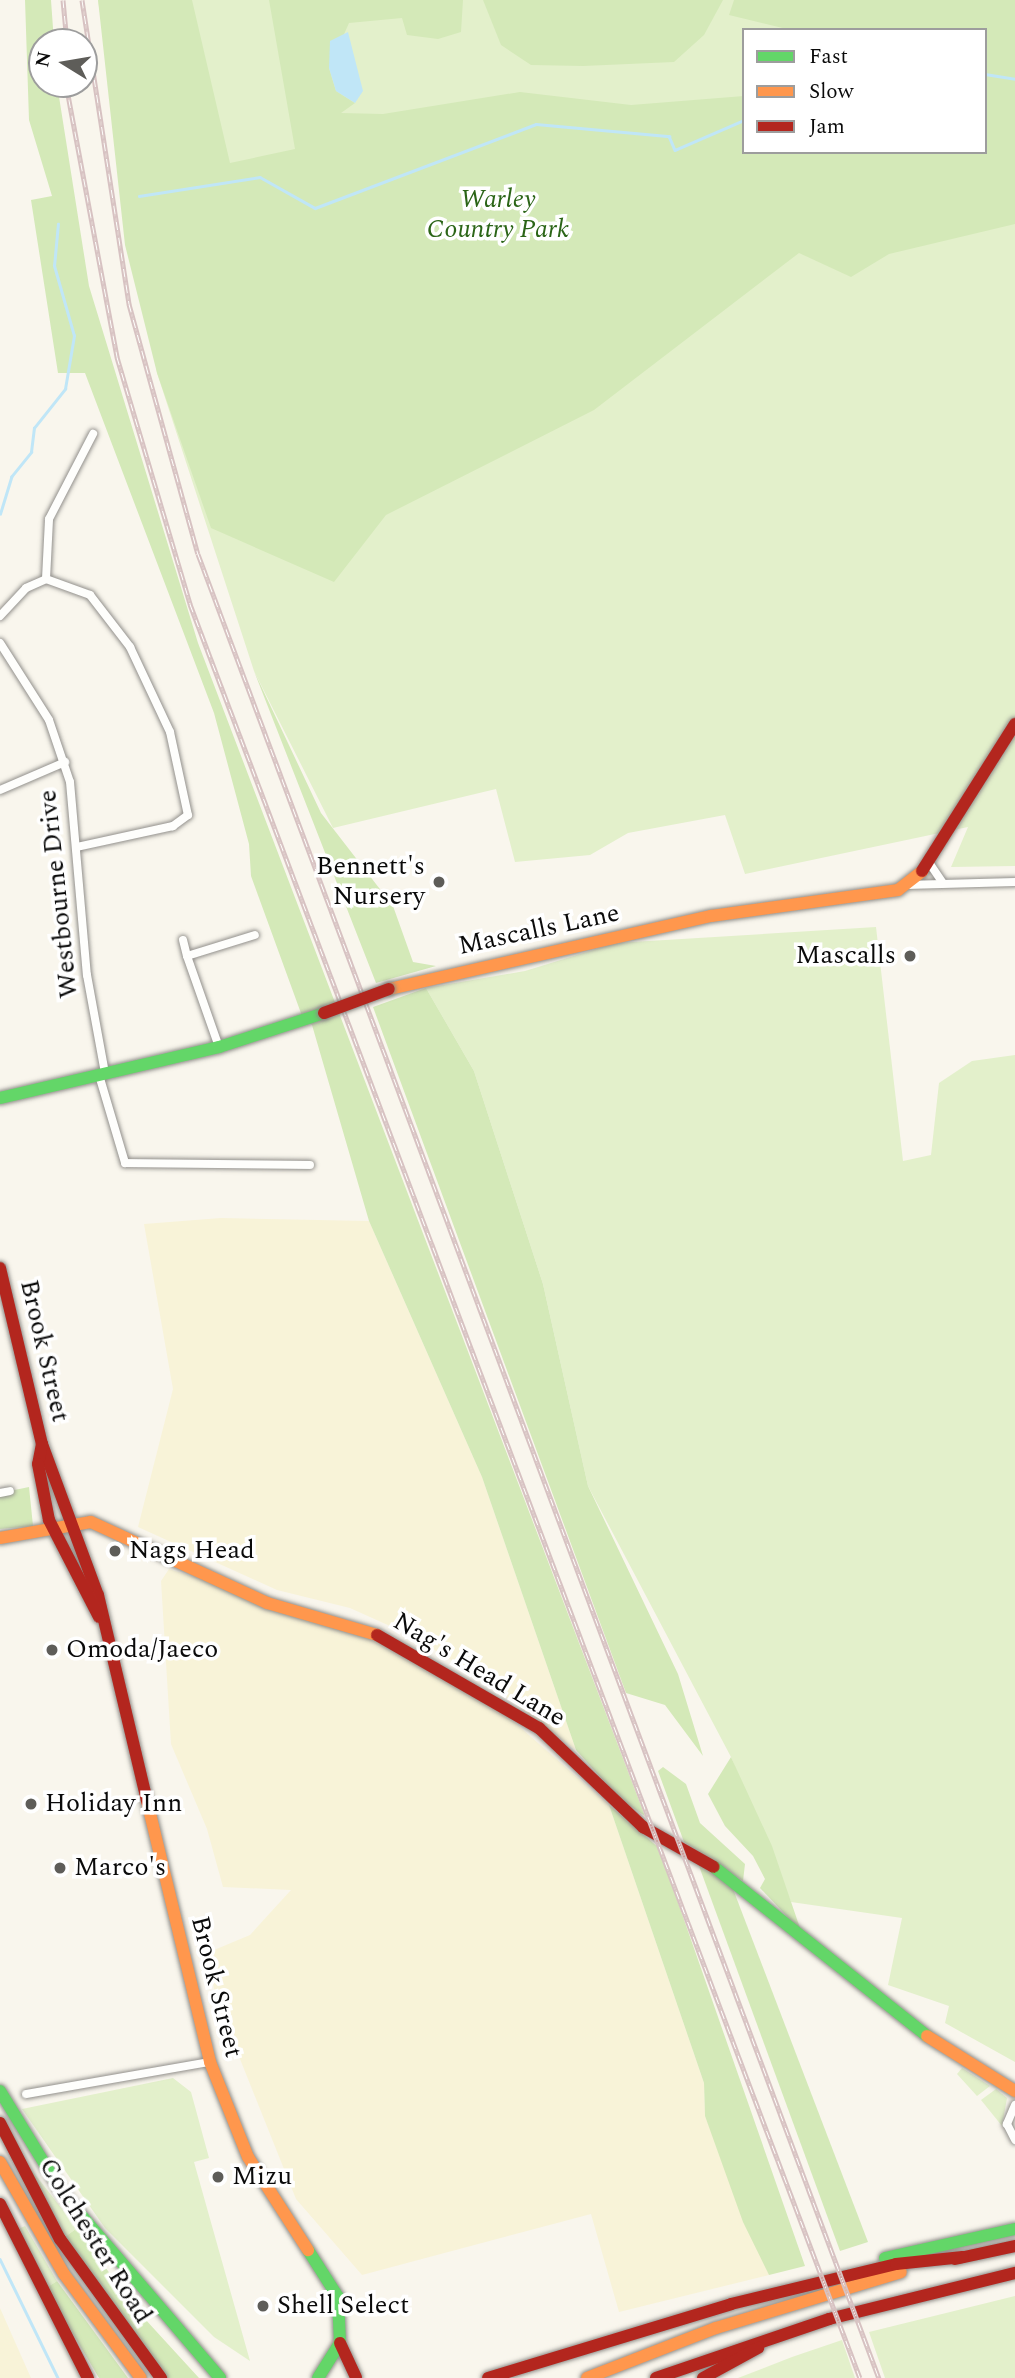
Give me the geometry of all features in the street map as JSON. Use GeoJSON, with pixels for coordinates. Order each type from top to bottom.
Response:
{"type":"FeatureCollection","features":[{"type":"Feature","properties":{"kind":"main road"},"geometry":{"type":"LineString","coordinates":[[906,885],[930,864],[1015,724]]}},
{"type":"Feature","properties":{"kind":"main road","name":"Mascalls Lane"},"geometry":{"type":"LineString","coordinates":[[0,1098],[219,1046],[390,989],[700,919],[906,885]]}},
{"type":"Feature","properties":{"kind":"main road","name":"Brook Street"},"geometry":{"type":"LineString","coordinates":[[0,1268],[42,1444],[98,1595],[99,1618]]}},
{"type":"Feature","properties":{"kind":"main road","name":"Brook Street"},"geometry":{"type":"LineString","coordinates":[[42,1444],[38,1464],[55,1532],[99,1618],[135,1737],[210,2062],[248,2157],[335,2289],[340,2343],[356,2378]]}},
{"type":"Feature","properties":{"kind":"main road","name":"Nag's Head Lane"},"geometry":{"type":"LineString","coordinates":[[74,1526],[99,1525],[267,1603],[352,1623],[472,1687],[546,1735],[650,1832],[696,1853],[934,2041],[1015,2091]]}},
{"type":"Feature","properties":{"kind":"main road"},"geometry":{"type":"LineString","coordinates":[[0,1538],[55,1532],[74,1526]]}},
{"type":"Feature","properties":{"kind":"main road"},"geometry":{"type":"LineString","coordinates":[[0,2091],[63,2194],[166,2322],[220,2378]]}},
{"type":"Feature","properties":{"kind":"main road","name":"Colchester Road"},"geometry":{"type":"LineString","coordinates":[[0,2123],[60,2239],[160,2378]]}},
{"type":"Feature","properties":{"kind":"main road","name":"Colchester Road"},"geometry":{"type":"LineString","coordinates":[[0,2162],[64,2274],[141,2378]]}},
{"type":"Feature","properties":{"kind":"main road"},"geometry":{"type":"LineString","coordinates":[[0,2204],[88,2378]]}},
{"type":"Feature","properties":{"kind":"main road"},"geometry":{"type":"LineString","coordinates":[[488,2378],[756,2290],[1015,2229]]}},
{"type":"Feature","properties":{"kind":"main road"},"geometry":{"type":"LineString","coordinates":[[587,2378],[754,2315],[963,2257],[1015,2246]]}},
{"type":"Feature","properties":{"kind":"main road"},"geometry":{"type":"LineString","coordinates":[[645,2326],[862,2271],[963,2257]]}},
{"type":"Feature","properties":{"kind":"main road"},"geometry":{"type":"LineString","coordinates":[[656,2378],[777,2336],[1015,2273]]}},
{"type":"Feature","properties":{"kind":"main road"},"geometry":{"type":"LineString","coordinates":[[703,2378],[777,2336]]}},
{"type":"Feature","properties":{"kind":"main road"},"geometry":{"type":"LineString","coordinates":[[318,2378],[340,2343]]}},
{"type":"Feature","properties":{"kind":"street"},"geometry":{"type":"LineString","coordinates":[[46,579],[49,519],[93,434]]}},
{"type":"Feature","properties":{"kind":"street"},"geometry":{"type":"LineString","coordinates":[[0,616],[26,588],[46,579],[79,587],[116,624],[160,704],[189,807],[173,826],[77,846]]}},
{"type":"Feature","properties":{"kind":"street","name":"Westbourne Drive"},"geometry":{"type":"LineString","coordinates":[[0,643],[42,706],[65,762],[77,846],[87,975],[102,1074],[125,1163],[310,1166]]}},
{"type":"Feature","properties":{"kind":"street"},"geometry":{"type":"LineString","coordinates":[[0,790],[65,762]]}},
{"type":"Feature","properties":{"kind":"street"},"geometry":{"type":"LineString","coordinates":[[930,864],[943,883]]}},
{"type":"Feature","properties":{"kind":"street"},"geometry":{"type":"LineString","coordinates":[[906,885],[1015,883]]}},
{"type":"Feature","properties":{"kind":"street"},"geometry":{"type":"LineString","coordinates":[[187,956],[255,935]]}},
{"type":"Feature","properties":{"kind":"street"},"geometry":{"type":"LineString","coordinates":[[183,940],[219,1046]]}},
{"type":"Feature","properties":{"kind":"street"},"geometry":{"type":"LineString","coordinates":[[0,1493],[10,1490]]}},
{"type":"Feature","properties":{"kind":"street"},"geometry":{"type":"LineString","coordinates":[[26,2094],[210,2062]]}},
{"type":"Feature","properties":{"kind":"street"},"geometry":{"type":"LineString","coordinates":[[1015,2105],[1007,2124],[1015,2140]]}},
{"type":"Feature","properties":{"kind":"shaded area"},"geometry":{"type":"Polygon","coordinates":[[[221,1218],[369,1221],[482,1477],[576,1750],[484,1680],[410,1635],[350,1608],[277,1590],[138,1527],[173,1389],[144,1224],[221,1218]]]}},
{"type":"Feature","properties":{"kind":"shaded area"},"geometry":{"type":"Polygon","coordinates":[[[169,1569],[362,1631],[406,1654],[507,1716],[609,1805],[704,2083],[705,2116],[769,2275],[619,2312],[591,2214],[362,2275],[296,2199],[216,1999],[207,1953],[250,1935],[291,1890],[223,1887],[207,1829],[171,1744],[161,1581],[169,1569]]]}},
{"type":"Feature","properties":{"kind":"shaded area"},"geometry":{"type":"Polygon","coordinates":[[[0,2308],[31,2378],[0,2378],[0,2308]]]}},
{"type":"Feature","properties":{"kind":"green space"},"geometry":{"type":"Polygon","coordinates":[[[25,0],[51,0],[53,28],[28,28],[28,90],[25,0]]]}},
{"type":"Feature","properties":{"kind":"green space"},"geometry":{"type":"Polygon","coordinates":[[[98,0],[1015,0],[1015,866],[951,867],[968,827],[745,874],[725,815],[628,833],[590,855],[515,862],[496,789],[333,828],[254,671],[157,373],[98,0]]]}},
{"type":"Feature","properties":{"kind":"green space","name":"Warley Country Park"},"geometry":{"type":"Polygon","coordinates":[[[98,0],[192,0],[230,163],[295,149],[269,0],[463,0],[461,32],[438,39],[407,35],[402,18],[349,23],[329,68],[336,91],[355,103],[341,113],[383,114],[520,92],[631,105],[742,96],[742,154],[987,154],[987,28],[783,28],[729,15],[734,0],[1015,0],[1015,224],[889,254],[851,277],[799,253],[594,410],[386,515],[334,582],[211,528],[157,373],[125,245],[98,0]]]}},
{"type":"Feature","properties":{"kind":"green space"},"geometry":{"type":"Polygon","coordinates":[[[483,0],[723,0],[704,35],[674,62],[583,66],[531,65],[501,45],[483,0]]]}},
{"type":"Feature","properties":{"kind":"green space"},"geometry":{"type":"Polygon","coordinates":[[[28,98],[59,98],[89,286],[198,643],[645,1816],[621,1800],[576,1750],[482,1477],[369,1221],[312,1025],[302,1016],[251,876],[249,844],[214,713],[85,373],[58,373],[31,200],[52,196],[29,120],[28,98]]]}},
{"type":"Feature","properties":{"kind":"green space"},"geometry":{"type":"Polygon","coordinates":[[[254,671],[321,813],[393,906],[413,962],[436,966],[376,983],[254,671]]]}},
{"type":"Feature","properties":{"kind":"green space"},"geometry":{"type":"Polygon","coordinates":[[[876,927],[903,1161],[931,1155],[939,1083],[972,1061],[1015,1055],[1015,2062],[945,2023],[949,2006],[888,1985],[902,1918],[791,1902],[731,1757],[588,1486],[543,1284],[474,1071],[426,988],[525,971],[616,943],[876,927]]]}},
{"type":"Feature","properties":{"kind":"green space"},"geometry":{"type":"Polygon","coordinates":[[[426,988],[474,1071],[543,1284],[588,1486],[678,1674],[703,1756],[665,1705],[626,1693],[373,1007],[426,988]]]}},
{"type":"Feature","properties":{"kind":"green space"},"geometry":{"type":"Polygon","coordinates":[[[29,1487],[33,1526],[0,1529],[0,1493],[29,1487]]]}},
{"type":"Feature","properties":{"kind":"green space"},"geometry":{"type":"Polygon","coordinates":[[[731,1757],[772,1846],[801,1931],[760,1888],[765,1879],[753,1856],[725,1826],[708,1794],[731,1757]]]}},
{"type":"Feature","properties":{"kind":"green space"},"geometry":{"type":"Polygon","coordinates":[[[663,1767],[686,1784],[700,1823],[745,1864],[743,1881],[684,1842],[658,1771],[663,1767]]]}},
{"type":"Feature","properties":{"kind":"green space"},"geometry":{"type":"Polygon","coordinates":[[[609,1805],[659,1848],[805,2266],[769,2275],[743,2222],[705,2116],[704,2083],[609,1805]]]}},
{"type":"Feature","properties":{"kind":"green space"},"geometry":{"type":"Polygon","coordinates":[[[695,1855],[733,1889],[868,2242],[840,2251],[695,1855]]]}},
{"type":"Feature","properties":{"kind":"green space"},"geometry":{"type":"Polygon","coordinates":[[[962,2068],[990,2086],[977,2096],[957,2074],[962,2068]]]}},
{"type":"Feature","properties":{"kind":"green space"},"geometry":{"type":"Polygon","coordinates":[[[173,2078],[191,2092],[209,2158],[194,2162],[250,2361],[214,2337],[105,2228],[22,2109],[173,2078]]]}},
{"type":"Feature","properties":{"kind":"green space"},"geometry":{"type":"Polygon","coordinates":[[[996,2089],[1007,2098],[1002,2126],[981,2100],[996,2089]]]}},
{"type":"Feature","properties":{"kind":"green space"},"geometry":{"type":"Polygon","coordinates":[[[26,2163],[77,2228],[65,2237],[26,2163]]]}},
{"type":"Feature","properties":{"kind":"green space"},"geometry":{"type":"Polygon","coordinates":[[[25,2226],[57,2281],[46,2288],[18,2229],[25,2226]]]}},
{"type":"Feature","properties":{"kind":"green space"},"geometry":{"type":"Polygon","coordinates":[[[77,2228],[134,2307],[199,2378],[167,2378],[65,2237],[77,2228]]]}},
{"type":"Feature","properties":{"kind":"green space"},"geometry":{"type":"Polygon","coordinates":[[[57,2281],[128,2378],[99,2378],[46,2288],[57,2281]]]}},
{"type":"Feature","properties":{"kind":"green space"},"geometry":{"type":"Polygon","coordinates":[[[1015,2296],[1015,2378],[885,2378],[869,2332],[1015,2296]]]}},
{"type":"Feature","properties":{"kind":"green space"},"geometry":{"type":"Polygon","coordinates":[[[842,2340],[855,2378],[738,2378],[792,2357],[842,2340]]]}},
{"type":"Feature","properties":{"kind":"water"},"geometry":{"type":"Polygon","coordinates":[[[348,32],[363,91],[355,103],[336,91],[329,68],[330,41],[348,32]]]}},
{"type":"Feature","properties":{"kind":"waterway"},"geometry":{"type":"LineString","coordinates":[[987,74],[1015,79]]}},
{"type":"Feature","properties":{"kind":"waterway"},"geometry":{"type":"LineString","coordinates":[[139,196],[260,177],[315,208],[536,124],[669,136],[675,150],[742,121]]}},
{"type":"Feature","properties":{"kind":"waterway"},"geometry":{"type":"LineString","coordinates":[[0,514],[11,477],[31,452],[34,428],[65,389],[74,336],[54,266],[58,224]]}},
{"type":"Feature","properties":{"kind":"waterway"},"geometry":{"type":"LineString","coordinates":[[0,2259],[58,2378]]}},
{"type":"Feature","properties":{"kind":"railway"},"geometry":{"type":"LineString","coordinates":[[63,0],[66,28]]}},
{"type":"Feature","properties":{"kind":"railway"},"geometry":{"type":"LineString","coordinates":[[82,0],[129,304],[198,554],[879,2378]]}},
{"type":"Feature","properties":{"kind":"railway"},"geometry":{"type":"LineString","coordinates":[[69,98],[117,357],[190,604],[860,2378]]}},
{"type":"Feature","properties":{"kind":"traffic: fast"},"geometry":{"type":"LineString","coordinates":[[0,1098],[219,1047],[324,1013]]}},
{"type":"Feature","properties":{"kind":"traffic: fast"},"geometry":{"type":"LineString","coordinates":[[714,1867],[927,2036]]}},
{"type":"Feature","properties":{"kind":"traffic: fast"},"geometry":{"type":"LineString","coordinates":[[0,2091],[63,2194],[220,2378]]}},
{"type":"Feature","properties":{"kind":"traffic: fast"},"geometry":{"type":"LineString","coordinates":[[885,2258],[1015,2229]]}},
{"type":"Feature","properties":{"kind":"traffic: fast"},"geometry":{"type":"LineString","coordinates":[[308,2250],[338,2297],[340,2343],[318,2378]]}},
{"type":"Feature","properties":{"kind":"traffic: slow"},"geometry":{"type":"LineString","coordinates":[[389,989],[711,916],[898,890],[922,871]]}},
{"type":"Feature","properties":{"kind":"traffic: slow"},"geometry":{"type":"LineString","coordinates":[[0,1538],[91,1522],[267,1603],[377,1635]]}},
{"type":"Feature","properties":{"kind":"traffic: slow"},"geometry":{"type":"LineString","coordinates":[[147,1801],[210,2062],[248,2157],[308,2250]]}},
{"type":"Feature","properties":{"kind":"traffic: slow"},"geometry":{"type":"LineString","coordinates":[[927,2036],[1015,2091]]}},
{"type":"Feature","properties":{"kind":"traffic: slow"},"geometry":{"type":"LineString","coordinates":[[0,2162],[64,2274],[141,2378]]}},
{"type":"Feature","properties":{"kind":"traffic: slow"},"geometry":{"type":"LineString","coordinates":[[587,2378],[716,2328],[901,2272]]}},
{"type":"Feature","properties":{"kind":"traffic: jam"},"geometry":{"type":"LineString","coordinates":[[922,871],[1015,724]]}},
{"type":"Feature","properties":{"kind":"traffic: jam"},"geometry":{"type":"LineString","coordinates":[[324,1013],[389,989]]}},
{"type":"Feature","properties":{"kind":"traffic: jam"},"geometry":{"type":"LineString","coordinates":[[0,1268],[42,1444],[98,1595],[147,1801]]}},
{"type":"Feature","properties":{"kind":"traffic: jam"},"geometry":{"type":"LineString","coordinates":[[42,1444],[38,1464],[49,1520],[99,1617]]}},
{"type":"Feature","properties":{"kind":"traffic: jam"},"geometry":{"type":"LineString","coordinates":[[377,1635],[539,1728],[643,1827],[714,1867]]}},
{"type":"Feature","properties":{"kind":"traffic: jam"},"geometry":{"type":"LineString","coordinates":[[0,2123],[60,2239],[161,2378]]}},
{"type":"Feature","properties":{"kind":"traffic: jam"},"geometry":{"type":"LineString","coordinates":[[0,2204],[88,2378]]}},
{"type":"Feature","properties":{"kind":"traffic: jam"},"geometry":{"type":"LineString","coordinates":[[955,2259],[1015,2246]]}},
{"type":"Feature","properties":{"kind":"traffic: jam"},"geometry":{"type":"LineString","coordinates":[[488,2378],[731,2304],[896,2264],[963,2257]]}},
{"type":"Feature","properties":{"kind":"traffic: jam"},"geometry":{"type":"LineString","coordinates":[[656,2378],[829,2319],[1015,2273]]}},
{"type":"Feature","properties":{"kind":"traffic: jam"},"geometry":{"type":"LineString","coordinates":[[340,2343],[356,2378]]}},
{"type":"Feature","properties":{"kind":"traffic: jam"},"geometry":{"type":"LineString","coordinates":[[703,2378],[758,2348]]}},
{"type":"Feature","properties":{"kind":"place","name":"Bennett's Nursery"},"geometry":{"type":"Point","coordinates":[439,882]}},
{"type":"Feature","properties":{"kind":"place","name":"Mascalls"},"geometry":{"type":"Point","coordinates":[910,956]}},
{"type":"Feature","properties":{"kind":"place","name":"Nags Head"},"geometry":{"type":"Point","coordinates":[115,1551]}},
{"type":"Feature","properties":{"kind":"place","name":"Omoda/Jaeco"},"geometry":{"type":"Point","coordinates":[52,1650]}},
{"type":"Feature","properties":{"kind":"place","name":"Holiday Inn"},"geometry":{"type":"Point","coordinates":[31,1804]}},
{"type":"Feature","properties":{"kind":"place","name":"Marco's"},"geometry":{"type":"Point","coordinates":[60,1868]}},
{"type":"Feature","properties":{"kind":"place","name":"Mizu"},"geometry":{"type":"Point","coordinates":[218,2177]}},
{"type":"Feature","properties":{"kind":"place","name":"Shell Select"},"geometry":{"type":"Point","coordinates":[263,2306]}}]}
